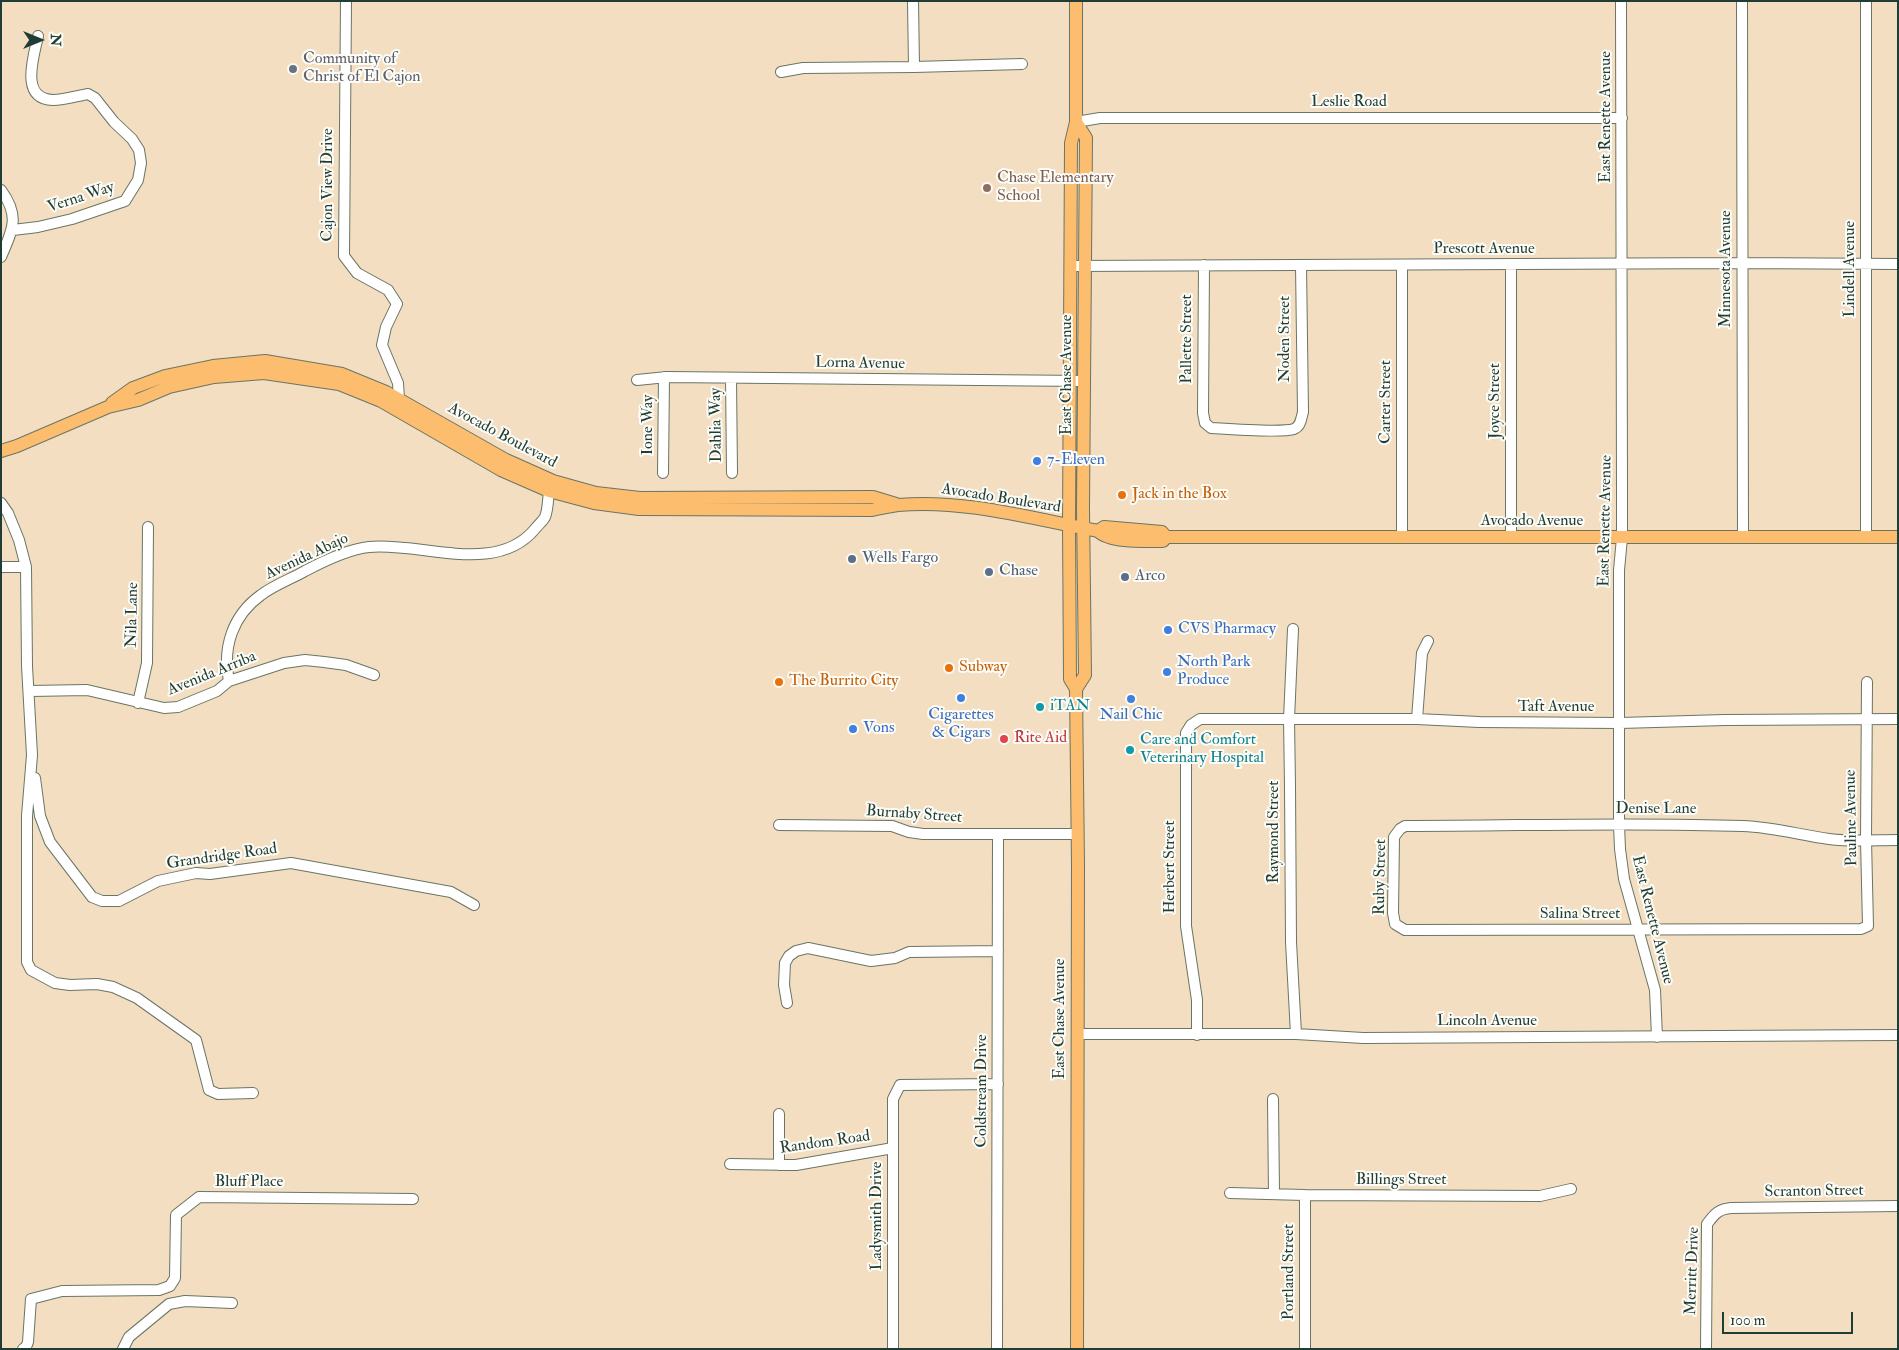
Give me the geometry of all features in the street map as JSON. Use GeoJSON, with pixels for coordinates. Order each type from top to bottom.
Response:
{"type":"FeatureCollection","features":[{"type":"Feature","properties":{"kind":"main road","name":"East Chase Avenue"},"geometry":{"type":"LineString","coordinates":[[1076,1],[1076,122],[1071,143],[1071,266],[1083,529],[1085,675],[1076,689]]}},
{"type":"Feature","properties":{"kind":"main road","name":"East Chase Avenue"},"geometry":{"type":"LineString","coordinates":[[1076,122],[1086,138],[1084,267],[1069,526],[1070,680],[1076,689],[1078,834],[1077,1349]]}},
{"type":"Feature","properties":{"kind":"main road","name":"Avocado Boulevard"},"geometry":{"type":"LineString","coordinates":[[108,407],[133,388],[165,376],[213,366],[265,361],[342,374],[399,398],[506,460],[553,481],[596,493],[640,498],[873,496],[898,505]]}},
{"type":"Feature","properties":{"kind":"main road","name":"Avocado Boulevard"},"geometry":{"type":"LineString","coordinates":[[1,451],[108,407],[138,400],[169,387],[214,377],[264,372],[338,384],[381,401],[502,470],[549,491],[594,503],[639,509],[872,510],[898,505],[946,505],[1069,526]]}},
{"type":"Feature","properties":{"kind":"main road","name":"Avocado Avenue"},"geometry":{"type":"LineString","coordinates":[[1069,526],[1098,531],[1103,536],[1140,541],[1163,541],[1166,537],[1898,537]]}},
{"type":"Feature","properties":{"kind":"street","name":"Cajon View Drive"},"geometry":{"type":"LineString","coordinates":[[346,1],[344,256],[357,273],[388,290],[396,304],[386,328],[382,345],[398,383],[399,398]]}},
{"type":"Feature","properties":{"kind":"street"},"geometry":{"type":"LineString","coordinates":[[914,1],[914,66]]}},
{"type":"Feature","properties":{"kind":"street","name":"East Renette Avenue"},"geometry":{"type":"LineString","coordinates":[[1621,1],[1623,264],[1618,825],[1624,879],[1655,990],[1657,1037]]}},
{"type":"Feature","properties":{"kind":"street","name":"Minnesota Avenue"},"geometry":{"type":"LineString","coordinates":[[1742,1],[1743,537]]}},
{"type":"Feature","properties":{"kind":"street","name":"Lindell Avenue"},"geometry":{"type":"LineString","coordinates":[[1866,1],[1866,537]]}},
{"type":"Feature","properties":{"kind":"street","name":"Verna Way"},"geometry":{"type":"LineString","coordinates":[[13,230],[38,227],[72,219],[125,201],[138,180],[141,163],[139,150],[132,139],[114,122],[95,98],[88,94],[54,100],[42,98],[34,90],[30,76],[38,36]]}},
{"type":"Feature","properties":{"kind":"street"},"geometry":{"type":"LineString","coordinates":[[781,72],[804,68],[1022,64]]}},
{"type":"Feature","properties":{"kind":"street","name":"Leslie Road"},"geometry":{"type":"LineString","coordinates":[[1076,122],[1100,118],[1622,118]]}},
{"type":"Feature","properties":{"kind":"street"},"geometry":{"type":"LineString","coordinates":[[1,190],[12,208],[14,218],[13,230],[1,257]]}},
{"type":"Feature","properties":{"kind":"street","name":"Prescott Avenue"},"geometry":{"type":"LineString","coordinates":[[1071,266],[1898,264]]}},
{"type":"Feature","properties":{"kind":"street","name":"Pallette Street"},"geometry":{"type":"LineString","coordinates":[[1204,265],[1203,413],[1206,423],[1211,428],[1294,429],[1300,423],[1303,412]]}},
{"type":"Feature","properties":{"kind":"street","name":"Noden Street"},"geometry":{"type":"LineString","coordinates":[[1301,265],[1303,412]]}},
{"type":"Feature","properties":{"kind":"street","name":"Carter Street"},"geometry":{"type":"LineString","coordinates":[[1402,265],[1402,538]]}},
{"type":"Feature","properties":{"kind":"street","name":"Joyce Street"},"geometry":{"type":"LineString","coordinates":[[1510,265],[1510,538]]}},
{"type":"Feature","properties":{"kind":"street","name":"Lorna Avenue"},"geometry":{"type":"LineString","coordinates":[[637,380],[664,377],[1077,381]]}},
{"type":"Feature","properties":{"kind":"street","name":"Ione Way"},"geometry":{"type":"LineString","coordinates":[[663,473],[664,377]]}},
{"type":"Feature","properties":{"kind":"street","name":"Dahlia Way"},"geometry":{"type":"LineString","coordinates":[[731,378],[732,473]]}},
{"type":"Feature","properties":{"kind":"street","name":"Avenida Abajo"},"geometry":{"type":"LineString","coordinates":[[229,681],[226,667],[229,642],[236,622],[243,611],[262,594],[314,567],[358,549],[398,546],[467,555],[490,554],[509,549],[528,537],[544,518],[549,491]]}},
{"type":"Feature","properties":{"kind":"street"},"geometry":{"type":"LineString","coordinates":[[1,503],[8,513],[26,567],[31,767],[27,816],[27,962],[31,970],[55,983],[70,985],[97,984],[113,987],[137,998],[196,1040],[209,1090],[218,1094],[253,1093]]}},
{"type":"Feature","properties":{"kind":"street","name":"Nila Lane"},"geometry":{"type":"LineString","coordinates":[[138,703],[147,662],[148,527]]}},
{"type":"Feature","properties":{"kind":"street"},"geometry":{"type":"LineString","coordinates":[[1,567],[26,567]]}},
{"type":"Feature","properties":{"kind":"street","name":"Raymond Street"},"geometry":{"type":"LineString","coordinates":[[1293,629],[1289,720],[1291,942],[1296,1034]]}},
{"type":"Feature","properties":{"kind":"street"},"geometry":{"type":"LineString","coordinates":[[1417,720],[1422,653],[1428,641]]}},
{"type":"Feature","properties":{"kind":"street","name":"Avenida Arriba"},"geometry":{"type":"LineString","coordinates":[[30,691],[87,690],[164,708],[178,707],[217,691],[229,681],[284,663],[305,660],[346,665],[374,674]]}},
{"type":"Feature","properties":{"kind":"street","name":"Pauline Avenue"},"geometry":{"type":"LineString","coordinates":[[1840,930],[1861,929],[1868,926],[1866,840],[1867,682]]}},
{"type":"Feature","properties":{"kind":"street","name":"Taft Avenue"},"geometry":{"type":"LineString","coordinates":[[1214,720],[1620,723],[1898,719]]}},
{"type":"Feature","properties":{"kind":"street","name":"Herbert Street"},"geometry":{"type":"LineString","coordinates":[[1197,1035],[1197,1000],[1186,926],[1186,734],[1191,725],[1200,720],[1214,720]]}},
{"type":"Feature","properties":{"kind":"street","name":"Grandridge Road"},"geometry":{"type":"LineString","coordinates":[[31,767],[35,778],[40,816],[50,842],[96,900],[107,902],[119,901],[158,881],[196,874],[210,874],[291,862],[451,892],[474,905]]}},
{"type":"Feature","properties":{"kind":"street","name":"Burnaby Street"},"geometry":{"type":"LineString","coordinates":[[779,825],[892,826],[909,832],[923,834],[1078,834]]}},
{"type":"Feature","properties":{"kind":"street","name":"Ruby Street"},"geometry":{"type":"LineString","coordinates":[[1410,930],[1405,930],[1396,924],[1393,914],[1394,837],[1405,826],[1413,826]]}},
{"type":"Feature","properties":{"kind":"street","name":"Denise Lane"},"geometry":{"type":"LineString","coordinates":[[1413,826],[1743,826],[1774,829],[1830,839],[1898,840]]}},
{"type":"Feature","properties":{"kind":"street","name":"Coldstream Drive"},"geometry":{"type":"LineString","coordinates":[[997,1349],[998,834]]}},
{"type":"Feature","properties":{"kind":"street","name":"Salina Street"},"geometry":{"type":"LineString","coordinates":[[1410,930],[1840,930]]}},
{"type":"Feature","properties":{"kind":"street"},"geometry":{"type":"LineString","coordinates":[[787,1003],[784,985],[785,963],[789,956],[796,951],[808,948],[871,961],[895,958],[909,952],[998,951]]}},
{"type":"Feature","properties":{"kind":"street","name":"Lincoln Avenue"},"geometry":{"type":"LineString","coordinates":[[1077,1034],[1296,1034],[1364,1038],[1898,1035]]}},
{"type":"Feature","properties":{"kind":"street","name":"Ladysmith Drive"},"geometry":{"type":"LineString","coordinates":[[893,1349],[893,1099],[900,1085],[998,1084]]}},
{"type":"Feature","properties":{"kind":"street"},"geometry":{"type":"LineString","coordinates":[[1273,1099],[1274,1194]]}},
{"type":"Feature","properties":{"kind":"street"},"geometry":{"type":"LineString","coordinates":[[779,1114],[779,1165]]}},
{"type":"Feature","properties":{"kind":"street","name":"Random Road"},"geometry":{"type":"LineString","coordinates":[[730,1164],[809,1164],[893,1148]]}},
{"type":"Feature","properties":{"kind":"street","name":"Billings Street"},"geometry":{"type":"LineString","coordinates":[[1230,1193],[1540,1196],[1572,1189]]}},
{"type":"Feature","properties":{"kind":"street","name":"Portland Street"},"geometry":{"type":"LineString","coordinates":[[1305,1195],[1305,1349]]}},
{"type":"Feature","properties":{"kind":"street","name":"Bluff Place"},"geometry":{"type":"LineString","coordinates":[[23,1349],[28,1342],[31,1299],[62,1290],[159,1290],[170,1286],[175,1278],[176,1216],[199,1197],[413,1199]]}},
{"type":"Feature","properties":{"kind":"street","name":"Scranton Street"},"geometry":{"type":"LineString","coordinates":[[1731,1208],[1898,1206]]}},
{"type":"Feature","properties":{"kind":"street","name":"Merritt Drive"},"geometry":{"type":"LineString","coordinates":[[1706,1349],[1707,1224],[1722,1209],[1731,1208]]}},
{"type":"Feature","properties":{"kind":"street"},"geometry":{"type":"LineString","coordinates":[[123,1349],[129,1337],[169,1304],[185,1301],[232,1303]]}},
{"type":"Feature","properties":{"kind":"place","name":"Community of Christ of El Cajon"},"geometry":{"type":"Point","coordinates":[293,69]}},
{"type":"Feature","properties":{"kind":"place","name":"Chase Elementary School"},"geometry":{"type":"Point","coordinates":[987,188]}},
{"type":"Feature","properties":{"kind":"place","name":"7-Eleven"},"geometry":{"type":"Point","coordinates":[1037,461]}},
{"type":"Feature","properties":{"kind":"place","name":"Jack in the Box"},"geometry":{"type":"Point","coordinates":[1122,495]}},
{"type":"Feature","properties":{"kind":"place","name":"Wells Fargo"},"geometry":{"type":"Point","coordinates":[852,559]}},
{"type":"Feature","properties":{"kind":"place","name":"Chase"},"geometry":{"type":"Point","coordinates":[989,572]}},
{"type":"Feature","properties":{"kind":"place","name":"Arco"},"geometry":{"type":"Point","coordinates":[1125,577]}},
{"type":"Feature","properties":{"kind":"place","name":"CVS Pharmacy"},"geometry":{"type":"Point","coordinates":[1168,630]}},
{"type":"Feature","properties":{"kind":"place","name":"Subway"},"geometry":{"type":"Point","coordinates":[949,668]}},
{"type":"Feature","properties":{"kind":"place","name":"North Park Produce"},"geometry":{"type":"Point","coordinates":[1167,672]}},
{"type":"Feature","properties":{"kind":"place","name":"The Burrito City"},"geometry":{"type":"Point","coordinates":[779,682]}},
{"type":"Feature","properties":{"kind":"place","name":"Cigarettes & Cigars"},"geometry":{"type":"Point","coordinates":[961,698]}},
{"type":"Feature","properties":{"kind":"place","name":"Nail Chic"},"geometry":{"type":"Point","coordinates":[1131,699]}},
{"type":"Feature","properties":{"kind":"place","name":"iTAN"},"geometry":{"type":"Point","coordinates":[1040,707]}},
{"type":"Feature","properties":{"kind":"place","name":"Vons"},"geometry":{"type":"Point","coordinates":[853,729]}},
{"type":"Feature","properties":{"kind":"place","name":"Rite Aid"},"geometry":{"type":"Point","coordinates":[1004,739]}},
{"type":"Feature","properties":{"kind":"place","name":"Care and Comfort Veterinary Hospital"},"geometry":{"type":"Point","coordinates":[1130,750]}}]}
